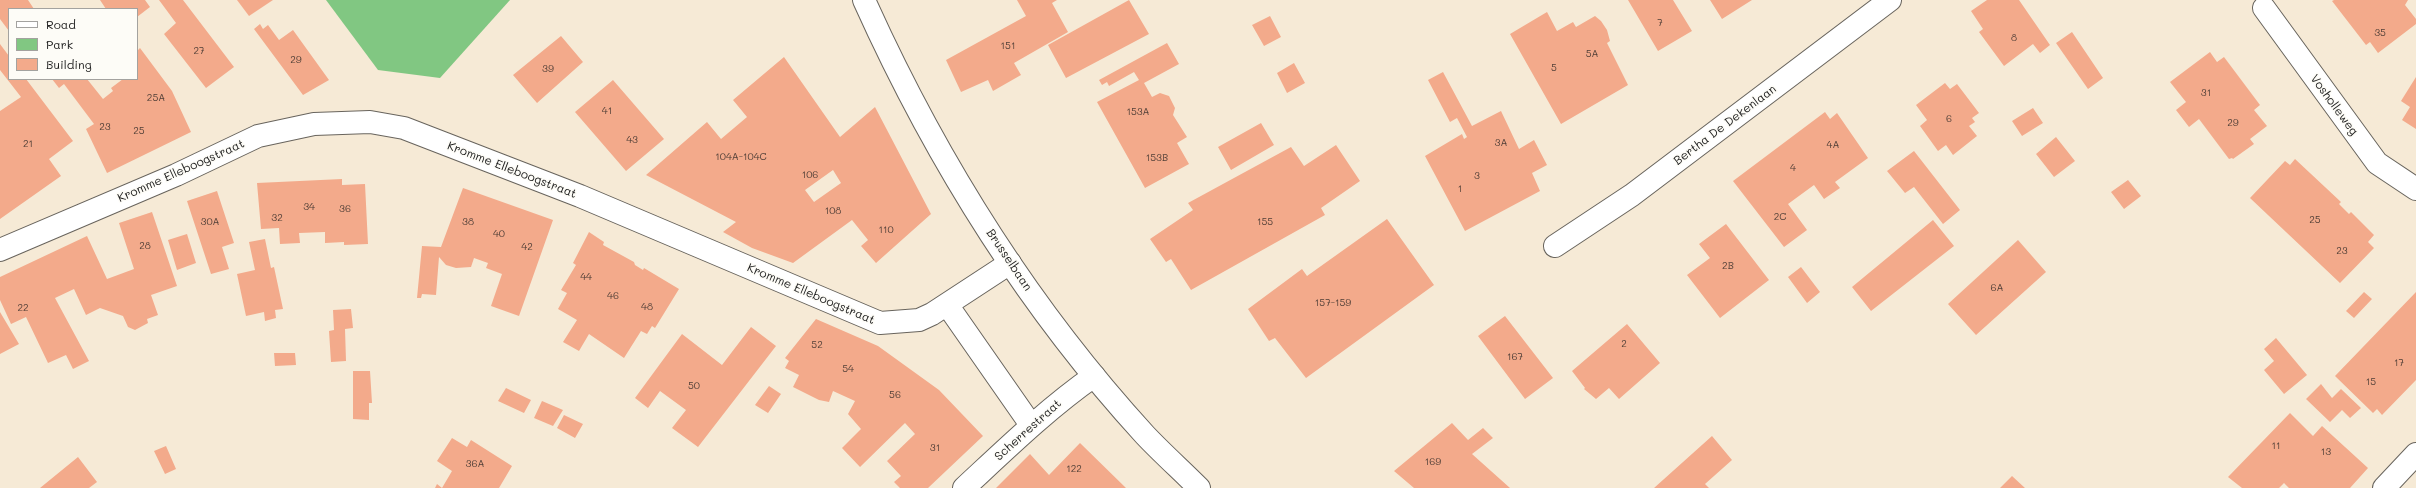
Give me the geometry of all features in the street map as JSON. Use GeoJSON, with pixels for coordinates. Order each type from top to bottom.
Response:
{"type":"FeatureCollection","features":[{"type":"Feature","properties":{"kind":"street","name":"Brusselbaan"},"geometry":{"type":"LineString","coordinates":[[864,0],[885,46],[929,130],[1010,263],[1094,376],[1146,435],[1199,488]]}},
{"type":"Feature","properties":{"kind":"street","name":"Bertha De Dekenlaan"},"geometry":{"type":"LineString","coordinates":[[1555,246],[1632,195],[1890,0]]}},
{"type":"Feature","properties":{"kind":"street","name":"Vosholleweg"},"geometry":{"type":"LineString","coordinates":[[2264,8],[2377,163],[2416,189]]}},
{"type":"Feature","properties":{"kind":"street","name":"Kromme Elleboogstraat"},"geometry":{"type":"LineString","coordinates":[[0,250],[176,175],[258,136],[314,124],[370,122],[404,128],[580,196],[880,323],[918,320],[948,306],[1010,263]]}},
{"type":"Feature","properties":{"kind":"street"},"geometry":{"type":"LineString","coordinates":[[948,306],[1032,425]]}},
{"type":"Feature","properties":{"kind":"street","name":"Scherrestraat"},"geometry":{"type":"LineString","coordinates":[[964,488],[1032,425],[1069,394],[1094,376]]}},
{"type":"Feature","properties":{"kind":"street"},"geometry":{"type":"LineString","coordinates":[[2384,488],[2416,454]]}},
{"type":"Feature","properties":{"kind":"green space"},"geometry":{"type":"Polygon","coordinates":[[[326,0],[510,0],[440,78],[378,70],[326,0]]]}},
{"type":"Feature","properties":{"kind":"building"},"geometry":{"type":"Polygon","coordinates":[[[0,0],[28,0],[33,8],[8,8],[8,30],[0,19],[0,0]]]}},
{"type":"Feature","properties":{"kind":"building"},"geometry":{"type":"Polygon","coordinates":[[[100,0],[145,0],[150,7],[138,16],[138,8],[105,8],[100,0]]]}},
{"type":"Feature","properties":{"kind":"building"},"geometry":{"type":"Polygon","coordinates":[[[159,0],[183,0],[234,67],[206,88],[164,34],[176,23],[159,0]]]}},
{"type":"Feature","properties":{"kind":"building"},"geometry":{"type":"Polygon","coordinates":[[[237,0],[273,0],[249,16],[237,0]]]}},
{"type":"Feature","properties":{"kind":"building"},"geometry":{"type":"Polygon","coordinates":[[[1017,0],[1057,0],[1052,3],[1068,32],[1014,63],[1021,75],[993,91],[988,80],[961,92],[946,60],[1026,16],[1017,0]]]}},
{"type":"Feature","properties":{"kind":"building"},"geometry":{"type":"Polygon","coordinates":[[[1129,0],[1149,34],[1066,78],[1048,45],[1129,0]]]}},
{"type":"Feature","properties":{"kind":"building"},"geometry":{"type":"Polygon","coordinates":[[[1628,0],[1673,0],[1692,31],[1658,51],[1628,0]]]}},
{"type":"Feature","properties":{"kind":"building"},"geometry":{"type":"Polygon","coordinates":[[[1710,0],[1752,0],[1722,19],[1710,0]]]}},
{"type":"Feature","properties":{"kind":"building"},"geometry":{"type":"Polygon","coordinates":[[[1987,0],[2019,0],[2050,45],[2040,53],[2033,44],[2004,66],[1979,32],[1983,29],[1971,11],[1987,0]]]}},
{"type":"Feature","properties":{"kind":"building"},"geometry":{"type":"Polygon","coordinates":[[[2408,0],[2405,5],[2416,19],[2416,24],[2378,53],[2370,42],[2366,45],[2332,1],[2408,0]]]}},
{"type":"Feature","properties":{"kind":"building"},"geometry":{"type":"Polygon","coordinates":[[[1547,12],[1557,31],[1573,22],[1576,27],[1595,16],[1601,21],[1607,30],[1610,41],[1607,43],[1628,85],[1561,124],[1510,34],[1547,12]]]}},
{"type":"Feature","properties":{"kind":"building"},"geometry":{"type":"Polygon","coordinates":[[[1270,16],[1281,37],[1264,46],[1252,25],[1270,16]]]}},
{"type":"Feature","properties":{"kind":"building"},"geometry":{"type":"Polygon","coordinates":[[[260,24],[263,29],[268,25],[279,40],[293,30],[329,80],[303,95],[254,29],[260,24]]]}},
{"type":"Feature","properties":{"kind":"building"},"geometry":{"type":"Polygon","coordinates":[[[2072,32],[2103,78],[2088,89],[2056,43],[2072,32]]]}},
{"type":"Feature","properties":{"kind":"building"},"geometry":{"type":"Polygon","coordinates":[[[561,36],[583,62],[537,103],[513,75],[561,36]]]}},
{"type":"Feature","properties":{"kind":"building"},"geometry":{"type":"Polygon","coordinates":[[[1167,43],[1179,64],[1144,83],[1152,97],[1160,93],[1169,96],[1175,108],[1173,115],[1187,137],[1177,143],[1189,164],[1145,188],[1097,102],[1139,80],[1134,72],[1109,86],[1107,82],[1102,85],[1099,80],[1167,43]]]}},
{"type":"Feature","properties":{"kind":"building"},"geometry":{"type":"Polygon","coordinates":[[[0,44],[8,55],[8,80],[27,80],[73,141],[49,159],[61,176],[0,219],[0,111],[21,97],[0,70],[0,44]]]}},
{"type":"Feature","properties":{"kind":"building"},"geometry":{"type":"Polygon","coordinates":[[[140,48],[172,91],[191,132],[107,173],[86,129],[94,124],[64,84],[59,88],[53,80],[88,80],[103,99],[113,91],[111,88],[122,80],[138,80],[138,50],[140,48]]]}},
{"type":"Feature","properties":{"kind":"building"},"geometry":{"type":"Polygon","coordinates":[[[2210,52],[2217,62],[2224,57],[2260,105],[2254,110],[2267,126],[2250,139],[2254,144],[2233,159],[2229,159],[2199,119],[2189,127],[2176,110],[2186,102],[2170,82],[2210,52]]]}},
{"type":"Feature","properties":{"kind":"building"},"geometry":{"type":"Polygon","coordinates":[[[784,57],[840,137],[875,107],[931,214],[876,263],[861,246],[868,240],[852,220],[793,263],[752,248],[723,232],[736,222],[646,175],[707,122],[721,139],[747,117],[733,100],[784,57]],[[833,170],[805,190],[814,202],[841,183],[833,170]]]}},
{"type":"Feature","properties":{"kind":"building"},"geometry":{"type":"Polygon","coordinates":[[[1294,63],[1305,83],[1287,93],[1277,73],[1294,63]]]}},
{"type":"Feature","properties":{"kind":"building"},"geometry":{"type":"Polygon","coordinates":[[[1443,72],[1472,126],[1501,111],[1519,149],[1534,140],[1547,165],[1532,173],[1540,191],[1465,231],[1425,156],[1462,134],[1464,139],[1467,137],[1457,118],[1450,122],[1428,80],[1443,72]]]}},
{"type":"Feature","properties":{"kind":"building"},"geometry":{"type":"Polygon","coordinates":[[[2416,77],[2416,129],[2402,120],[2410,107],[2401,101],[2416,77]]]}},
{"type":"Feature","properties":{"kind":"building"},"geometry":{"type":"Polygon","coordinates":[[[613,80],[664,139],[626,171],[575,112],[613,80]]]}},
{"type":"Feature","properties":{"kind":"building"},"geometry":{"type":"Polygon","coordinates":[[[1945,83],[1950,89],[1957,84],[1979,113],[1972,118],[1975,122],[1969,126],[1977,136],[1953,155],[1946,145],[1938,151],[1920,126],[1927,120],[1916,105],[1945,83]]]}},
{"type":"Feature","properties":{"kind":"building"},"geometry":{"type":"Polygon","coordinates":[[[2033,108],[2043,123],[2022,136],[2012,121],[2033,108]]]}},
{"type":"Feature","properties":{"kind":"building"},"geometry":{"type":"Polygon","coordinates":[[[1825,112],[1830,119],[1837,113],[1868,158],[1835,182],[1840,188],[1824,199],[1814,185],[1788,204],[1807,230],[1784,247],[1733,181],[1825,112]]]}},
{"type":"Feature","properties":{"kind":"building"},"geometry":{"type":"Polygon","coordinates":[[[1261,123],[1274,145],[1231,170],[1218,147],[1261,123]]]}},
{"type":"Feature","properties":{"kind":"building"},"geometry":{"type":"Polygon","coordinates":[[[2056,137],[2075,161],[2054,177],[2036,154],[2056,137]]]}},
{"type":"Feature","properties":{"kind":"building"},"geometry":{"type":"Polygon","coordinates":[[[1336,145],[1360,181],[1321,208],[1325,215],[1191,290],[1171,259],[1166,262],[1150,239],[1193,210],[1188,203],[1291,147],[1304,166],[1336,145]]]}},
{"type":"Feature","properties":{"kind":"building"},"geometry":{"type":"Polygon","coordinates":[[[1914,151],[1960,210],[1943,224],[1914,187],[1905,193],[1887,171],[1914,151]]]}},
{"type":"Feature","properties":{"kind":"building"},"geometry":{"type":"Polygon","coordinates":[[[2295,159],[2341,202],[2339,204],[2349,214],[2351,212],[2374,235],[2368,242],[2374,248],[2340,283],[2250,198],[2285,161],[2290,165],[2295,159]]]}},
{"type":"Feature","properties":{"kind":"building"},"geometry":{"type":"Polygon","coordinates":[[[342,179],[342,185],[365,184],[368,244],[344,245],[344,242],[325,243],[325,232],[299,233],[300,243],[280,244],[279,228],[261,229],[257,183],[342,179]]]}},
{"type":"Feature","properties":{"kind":"building"},"geometry":{"type":"Polygon","coordinates":[[[2128,180],[2141,196],[2124,209],[2111,192],[2128,180]]]}},
{"type":"Feature","properties":{"kind":"building"},"geometry":{"type":"Polygon","coordinates":[[[463,188],[553,220],[519,316],[491,306],[502,274],[486,268],[488,263],[474,258],[471,267],[456,268],[446,265],[439,257],[436,295],[422,294],[421,298],[417,298],[422,246],[441,247],[463,188]]]}},
{"type":"Feature","properties":{"kind":"building"},"geometry":{"type":"Polygon","coordinates":[[[217,191],[234,243],[222,247],[229,269],[211,274],[187,201],[217,191]]]}},
{"type":"Feature","properties":{"kind":"building"},"geometry":{"type":"Polygon","coordinates":[[[152,212],[177,286],[151,295],[158,315],[147,319],[148,323],[135,330],[128,327],[123,316],[100,308],[86,315],[74,289],[55,298],[89,361],[73,369],[66,355],[48,363],[26,317],[11,324],[0,300],[0,277],[87,236],[107,279],[134,269],[119,223],[152,212]]]}},
{"type":"Feature","properties":{"kind":"building"},"geometry":{"type":"Polygon","coordinates":[[[1387,219],[1434,285],[1306,378],[1275,338],[1269,341],[1248,309],[1302,269],[1307,276],[1387,219]]]}},
{"type":"Feature","properties":{"kind":"building"},"geometry":{"type":"Polygon","coordinates":[[[1933,220],[1954,246],[1871,311],[1852,287],[1933,220]]]}},
{"type":"Feature","properties":{"kind":"building"},"geometry":{"type":"Polygon","coordinates":[[[1726,224],[1769,280],[1720,318],[1687,275],[1710,258],[1699,244],[1726,224]]]}},
{"type":"Feature","properties":{"kind":"building"},"geometry":{"type":"Polygon","coordinates":[[[589,232],[604,242],[603,245],[634,262],[635,265],[643,270],[644,268],[679,289],[655,328],[652,326],[647,334],[641,331],[624,358],[589,334],[579,351],[563,342],[577,320],[558,309],[567,293],[561,290],[576,265],[573,263],[589,232]]]}},
{"type":"Feature","properties":{"kind":"building"},"geometry":{"type":"Polygon","coordinates":[[[187,234],[196,263],[177,270],[168,240],[187,234]]]}},
{"type":"Feature","properties":{"kind":"building"},"geometry":{"type":"Polygon","coordinates":[[[265,239],[271,268],[274,267],[283,309],[275,310],[276,318],[265,321],[264,312],[246,316],[237,274],[255,270],[249,242],[265,239]]]}},
{"type":"Feature","properties":{"kind":"building"},"geometry":{"type":"Polygon","coordinates":[[[2018,240],[2046,272],[1976,335],[1948,304],[2018,240]]]}},
{"type":"Feature","properties":{"kind":"building"},"geometry":{"type":"Polygon","coordinates":[[[1801,267],[1820,292],[1807,303],[1788,277],[1801,267]]]}},
{"type":"Feature","properties":{"kind":"building"},"geometry":{"type":"Polygon","coordinates":[[[2364,292],[2372,299],[2354,318],[2346,311],[2364,292]]]}},
{"type":"Feature","properties":{"kind":"building"},"geometry":{"type":"Polygon","coordinates":[[[2416,292],[2416,380],[2382,415],[2377,409],[2373,413],[2335,376],[2416,292]]]}},
{"type":"Feature","properties":{"kind":"building"},"geometry":{"type":"Polygon","coordinates":[[[351,309],[353,328],[345,329],[346,361],[331,362],[329,331],[334,330],[333,310],[351,309]]]}},
{"type":"Feature","properties":{"kind":"building"},"geometry":{"type":"Polygon","coordinates":[[[0,312],[19,344],[0,354],[0,312]]]}},
{"type":"Feature","properties":{"kind":"building"},"geometry":{"type":"Polygon","coordinates":[[[1505,316],[1553,378],[1525,399],[1478,336],[1505,316]]]}},
{"type":"Feature","properties":{"kind":"building"},"geometry":{"type":"Polygon","coordinates":[[[816,319],[878,346],[939,390],[983,436],[928,488],[900,488],[894,482],[901,476],[887,461],[915,434],[905,423],[860,467],[842,448],[861,429],[848,414],[855,401],[833,391],[829,402],[819,400],[793,387],[799,375],[785,368],[789,361],[785,358],[816,319]]]}},
{"type":"Feature","properties":{"kind":"building"},"geometry":{"type":"Polygon","coordinates":[[[1627,324],[1660,363],[1619,399],[1609,388],[1596,399],[1584,389],[1585,388],[1572,371],[1627,324]]]}},
{"type":"Feature","properties":{"kind":"building"},"geometry":{"type":"Polygon","coordinates":[[[751,327],[776,346],[698,447],[672,428],[686,410],[660,391],[648,408],[635,398],[682,334],[722,365],[751,327]]]}},
{"type":"Feature","properties":{"kind":"building"},"geometry":{"type":"Polygon","coordinates":[[[2276,338],[2307,375],[2284,394],[2264,370],[2274,361],[2264,349],[2276,338]]]}},
{"type":"Feature","properties":{"kind":"building"},"geometry":{"type":"Polygon","coordinates":[[[274,353],[295,353],[296,365],[275,366],[274,353]]]}},
{"type":"Feature","properties":{"kind":"building"},"geometry":{"type":"Polygon","coordinates":[[[353,371],[370,371],[372,403],[369,403],[369,420],[353,419],[353,371]]]}},
{"type":"Feature","properties":{"kind":"building"},"geometry":{"type":"Polygon","coordinates":[[[2321,384],[2332,398],[2341,389],[2361,408],[2350,418],[2342,410],[2330,422],[2306,399],[2321,384]]]}},
{"type":"Feature","properties":{"kind":"building"},"geometry":{"type":"Polygon","coordinates":[[[769,386],[781,394],[768,413],[755,405],[769,386]]]}},
{"type":"Feature","properties":{"kind":"building"},"geometry":{"type":"Polygon","coordinates":[[[506,388],[531,400],[524,413],[498,401],[506,388]]]}},
{"type":"Feature","properties":{"kind":"building"},"geometry":{"type":"Polygon","coordinates":[[[542,401],[563,410],[553,426],[534,418],[542,401]]]}},
{"type":"Feature","properties":{"kind":"building"},"geometry":{"type":"Polygon","coordinates":[[[2290,413],[2313,436],[2322,426],[2368,468],[2350,488],[2289,488],[2284,483],[2279,488],[2242,488],[2228,477],[2290,413]]]}},
{"type":"Feature","properties":{"kind":"building"},"geometry":{"type":"Polygon","coordinates":[[[564,415],[583,424],[575,438],[557,428],[564,415]]]}},
{"type":"Feature","properties":{"kind":"building"},"geometry":{"type":"Polygon","coordinates":[[[1452,423],[1468,440],[1483,428],[1493,438],[1472,454],[1510,488],[1414,488],[1394,471],[1452,423]]]}},
{"type":"Feature","properties":{"kind":"building"},"geometry":{"type":"Polygon","coordinates":[[[1712,436],[1732,460],[1705,484],[1709,488],[1654,488],[1712,436]]]}},
{"type":"Feature","properties":{"kind":"building"},"geometry":{"type":"Polygon","coordinates":[[[452,438],[467,447],[471,440],[512,466],[499,488],[442,488],[452,471],[437,461],[452,438]]]}},
{"type":"Feature","properties":{"kind":"building"},"geometry":{"type":"Polygon","coordinates":[[[1080,443],[1126,488],[996,488],[1030,454],[1049,475],[1080,443]]]}},
{"type":"Feature","properties":{"kind":"building"},"geometry":{"type":"Polygon","coordinates":[[[166,446],[176,469],[165,474],[154,451],[166,446]]]}},
{"type":"Feature","properties":{"kind":"building"},"geometry":{"type":"Polygon","coordinates":[[[78,457],[97,482],[89,488],[40,488],[78,457]]]}},
{"type":"Feature","properties":{"kind":"building"},"geometry":{"type":"Polygon","coordinates":[[[2012,476],[2025,488],[2000,488],[2012,476]]]}},
{"type":"Feature","properties":{"kind":"building"},"geometry":{"type":"Polygon","coordinates":[[[437,484],[442,488],[435,488],[437,484]]]}}]}
